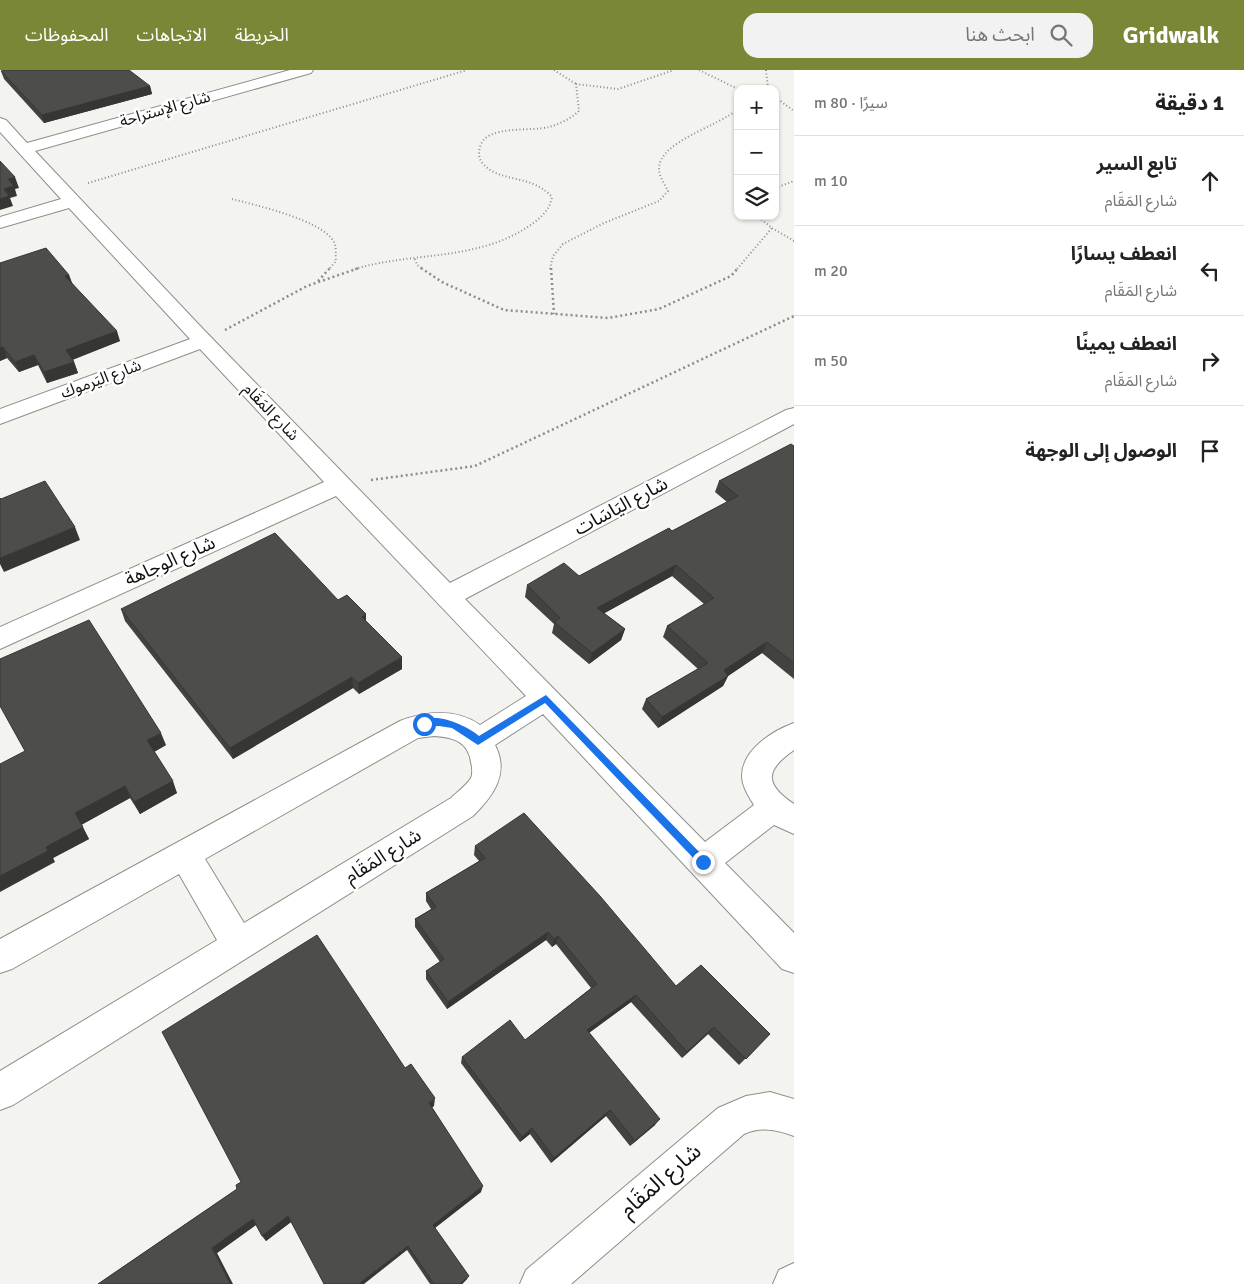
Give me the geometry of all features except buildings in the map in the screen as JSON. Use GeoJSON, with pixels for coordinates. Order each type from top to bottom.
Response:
{"type":"FeatureCollection","features":[{"type":"Feature","properties":{"kind":"street","name":"شارع الإستراحة"},"geometry":{"type":"LineString","coordinates":[[23,149],[306,70]]}},
{"type":"Feature","properties":{"kind":"street","name":"شارع المَقَام"},"geometry":{"type":"LineString","coordinates":[[0,123],[203,341],[794,957]]}},
{"type":"Feature","properties":{"kind":"street"},"geometry":{"type":"LineString","coordinates":[[0,223],[66,196]]}},
{"type":"Feature","properties":{"kind":"street","name":"شارع اليَرموك"},"geometry":{"type":"LineString","coordinates":[[0,416],[203,341]]}},
{"type":"Feature","properties":{"kind":"street","name":"شارع اليَاسَات"},"geometry":{"type":"LineString","coordinates":[[448,596],[794,415]]}},
{"type":"Feature","properties":{"kind":"street","name":"شارع الوجاهة"},"geometry":{"type":"LineString","coordinates":[[0,638],[341,484]]}},
{"type":"Feature","properties":{"kind":"street"},"geometry":{"type":"LineString","coordinates":[[0,957],[410,729],[424,724],[454,725],[478,741],[546,698]]}},
{"type":"Feature","properties":{"kind":"street"},"geometry":{"type":"LineString","coordinates":[[703,862],[784,814],[763,796],[758,784],[758,771],[762,760],[794,735]]}},
{"type":"Feature","properties":{"kind":"street","name":"شارع المَقَام"},"geometry":{"type":"LineString","coordinates":[[0,1092],[462,807],[484,783],[487,768],[486,754],[478,741]]}},
{"type":"Feature","properties":{"kind":"street"},"geometry":{"type":"LineString","coordinates":[[184,854],[239,945]]}},
{"type":"Feature","properties":{"kind":"street","name":"شارع المَقَام"},"geometry":{"type":"LineString","coordinates":[[540,1284],[731,1121],[747,1112],[766,1110],[794,1118]]}},
{"type":"Feature","properties":{"kind":"path"},"geometry":{"type":"LineString","coordinates":[[66,196],[467,70]]}},
{"type":"Feature","properties":{"kind":"path"},"geometry":{"type":"LineString","coordinates":[[554,70],[576,84],[618,89],[674,70]]}},
{"type":"Feature","properties":{"kind":"path"},"geometry":{"type":"LineString","coordinates":[[699,70],[734,87]]}},
{"type":"Feature","properties":{"kind":"path"},"geometry":{"type":"LineString","coordinates":[[766,70],[767,85]]}},
{"type":"Feature","properties":{"kind":"path"},"geometry":{"type":"LineString","coordinates":[[203,341],[318,282],[384,262],[458,254],[501,243],[517,234],[542,216],[551,206],[552,197],[546,189],[524,178],[496,172],[486,166],[480,160],[479,147],[484,139],[496,132],[544,129],[572,118],[579,111],[576,84]]}},
{"type":"Feature","properties":{"kind":"path"},"geometry":{"type":"LineString","coordinates":[[779,100],[794,111]]}},
{"type":"Feature","properties":{"kind":"path"},"geometry":{"type":"LineString","coordinates":[[554,314],[550,270],[555,250],[577,234],[660,201],[668,191],[659,169],[661,158],[670,148],[686,138],[723,122],[734,112]]}},
{"type":"Feature","properties":{"kind":"path"},"geometry":{"type":"LineString","coordinates":[[779,187],[794,181]]}},
{"type":"Feature","properties":{"kind":"path"},"geometry":{"type":"LineString","coordinates":[[232,199],[308,223],[323,231],[334,243],[336,261],[318,282]]}},
{"type":"Feature","properties":{"kind":"path"},"geometry":{"type":"LineString","coordinates":[[762,220],[794,241]]}},
{"type":"Feature","properties":{"kind":"path"},"geometry":{"type":"LineString","coordinates":[[415,259],[417,265],[442,282],[504,310],[608,318],[659,309],[731,276],[772,228]]}},
{"type":"Feature","properties":{"kind":"path"},"geometry":{"type":"LineString","coordinates":[[341,484],[475,466],[794,316]]}},
{"type":"Feature","properties":{"kind":"route"},"geometry":{"type":"LineString","coordinates":[[424,724],[454,725],[478,741],[546,698],[703,862]]}}]}
